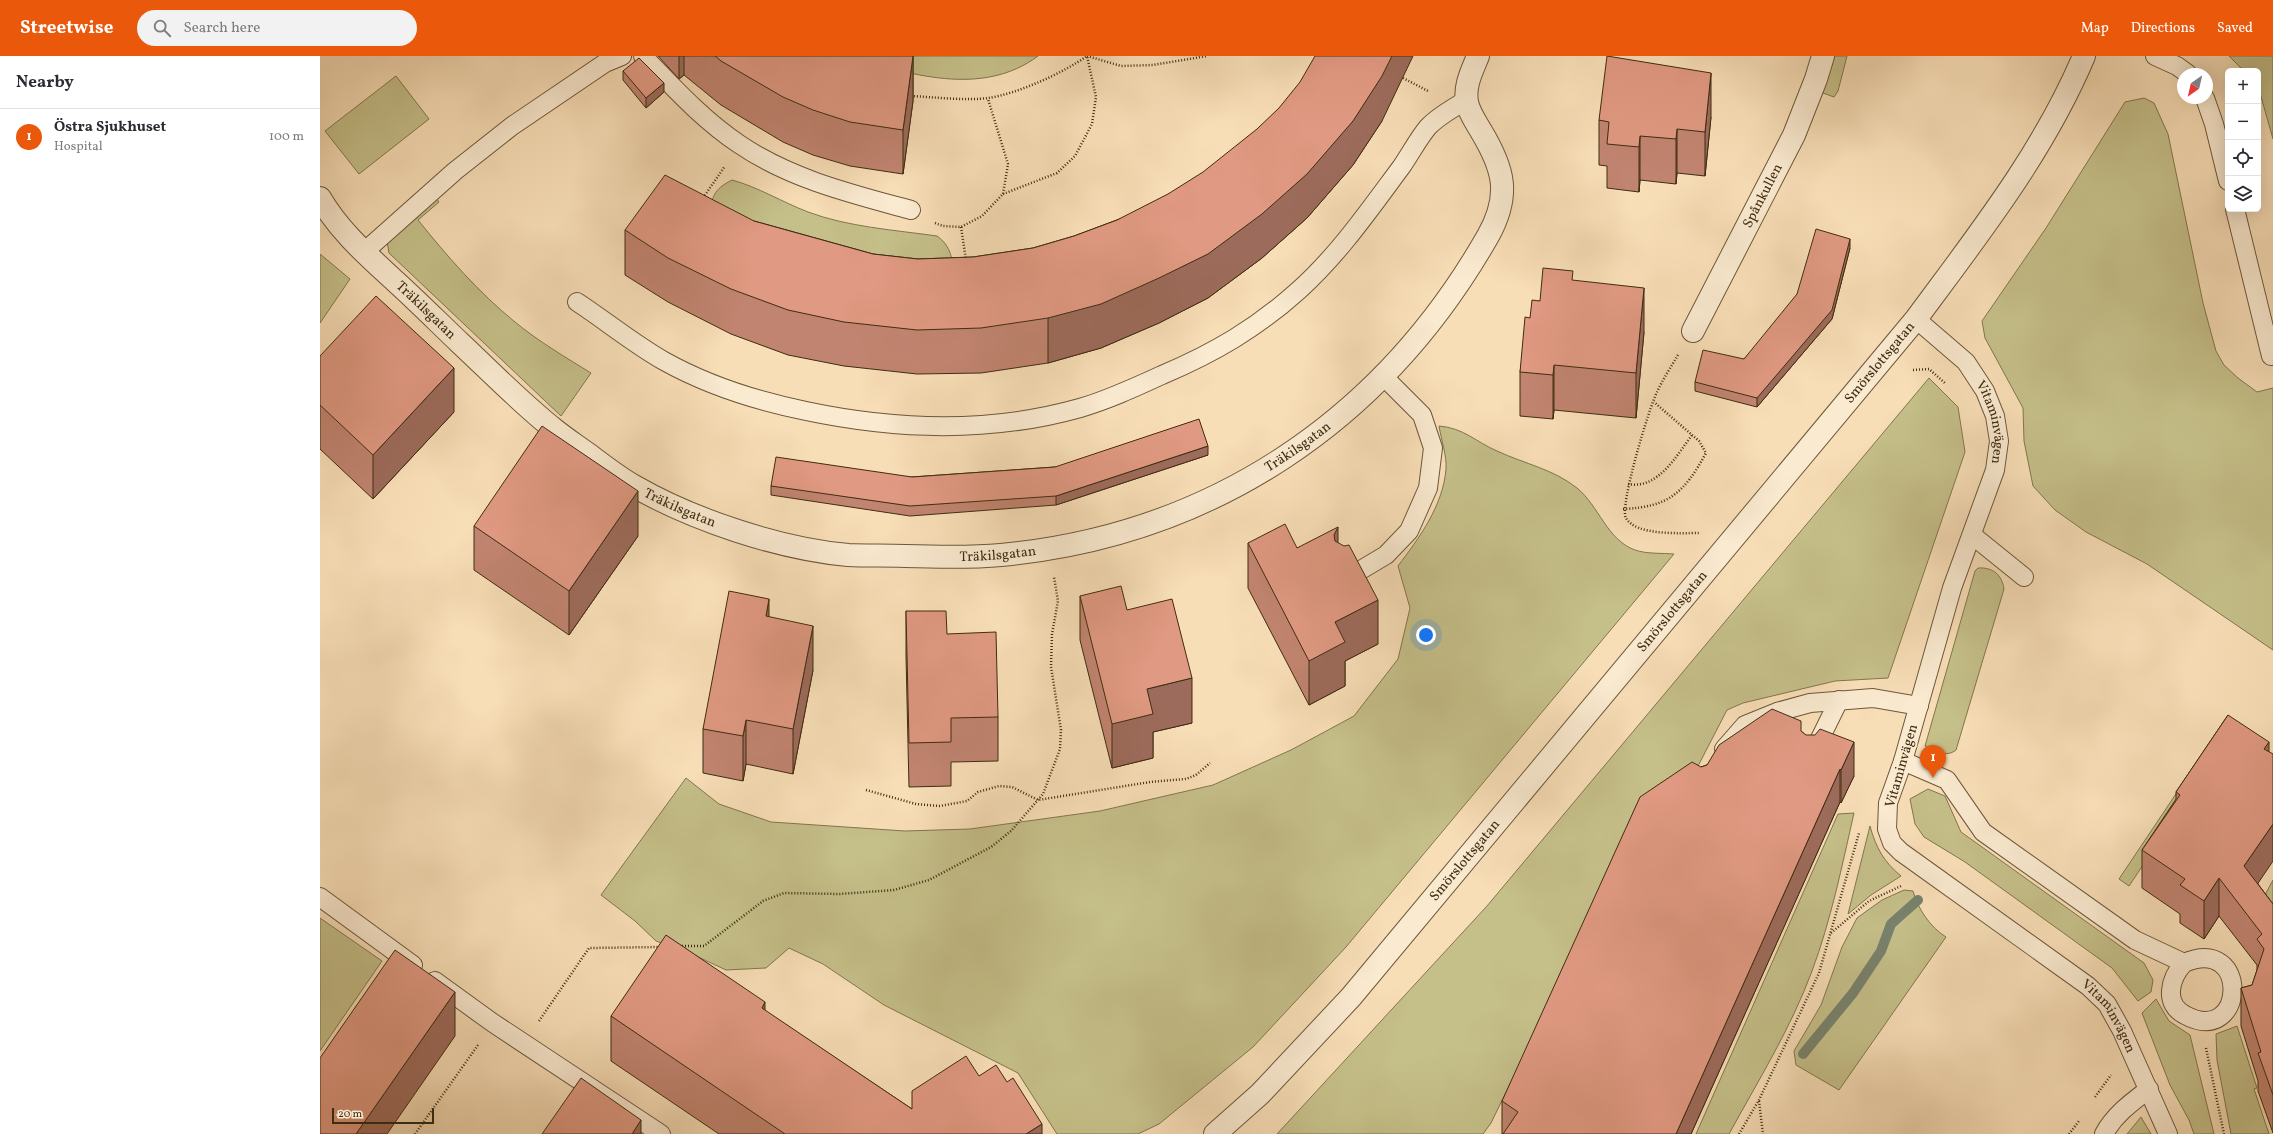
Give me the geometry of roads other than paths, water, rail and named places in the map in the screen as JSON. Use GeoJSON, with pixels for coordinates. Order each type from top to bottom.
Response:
{"type":"FeatureCollection","features":[{"type":"Feature","properties":{"kind":"street","name":"Träkilsgatan"},"geometry":{"type":"LineString","coordinates":[[320,198],[332,218],[364,252],[520,400],[556,431],[634,486],[676,507],[720,525],[784,543],[846,555],[950,557],[1001,555],[1049,548],[1146,525],[1242,483],[1323,432],[1362,398],[1402,357],[1432,320],[1463,277],[1491,231],[1503,194],[1500,164],[1469,111],[1466,100],[1469,77],[1478,56]]}},
{"type":"Feature","properties":{"kind":"street","name":"Spånkullen"},"geometry":{"type":"LineString","coordinates":[[1693,331],[1794,135],[1816,79],[1822,56]]}},
{"type":"Feature","properties":{"kind":"street","name":"Smörslottsgatan"},"geometry":{"type":"LineString","coordinates":[[1215,1134],[1260,1094],[1351,997],[1739,529],[1916,319],[1998,208],[2036,151],[2066,97],[2084,56]]}},
{"type":"Feature","properties":{"kind":"lane"},"geometry":{"type":"LineString","coordinates":[[364,252],[455,171],[512,126],[605,63],[622,56]]}},
{"type":"Feature","properties":{"kind":"lane"},"geometry":{"type":"LineString","coordinates":[[643,56],[698,112],[739,145],[775,164],[824,186],[911,210]]}},
{"type":"Feature","properties":{"kind":"lane"},"geometry":{"type":"LineString","coordinates":[[2155,56],[2180,68]]}},
{"type":"Feature","properties":{"kind":"lane"},"geometry":{"type":"LineString","coordinates":[[577,302],[664,361],[710,382],[745,396],[832,417],[890,424],[984,425],[1034,418],[1081,408],[1133,388],[1221,348],[1264,320],[1301,288],[1335,253],[1366,214],[1429,126],[1466,100]]}},
{"type":"Feature","properties":{"kind":"lane"},"geometry":{"type":"LineString","coordinates":[[2207,104],[2214,124],[2227,176]]}},
{"type":"Feature","properties":{"kind":"lane"},"geometry":{"type":"LineString","coordinates":[[2236,212],[2271,356]]}},
{"type":"Feature","properties":{"kind":"lane","name":"Vitaminvägen"},"geometry":{"type":"LineString","coordinates":[[1916,319],[1966,362],[1985,391],[1995,416],[1999,440],[1995,470],[1952,588],[1903,761],[1888,804],[1887,829],[1892,843],[1925,870],[2088,986],[2107,1004],[2122,1030],[2168,1134]]}},
{"type":"Feature","properties":{"kind":"lane"},"geometry":{"type":"LineString","coordinates":[[1344,580],[1386,555],[1409,531],[1428,488],[1433,448],[1422,415],[1383,376]]}},
{"type":"Feature","properties":{"kind":"lane"},"geometry":{"type":"LineString","coordinates":[[1972,535],[2024,577]]}},
{"type":"Feature","properties":{"kind":"lane"},"geometry":{"type":"LineString","coordinates":[[1716,764],[1723,750],[1745,725],[1777,712],[1810,704],[1839,700],[1873,698],[1919,706]]}},
{"type":"Feature","properties":{"kind":"lane"},"geometry":{"type":"LineString","coordinates":[[1810,759],[1839,700]]}},
{"type":"Feature","properties":{"kind":"lane"},"geometry":{"type":"LineString","coordinates":[[1903,761],[1947,780],[1983,832],[2135,940],[2184,963],[2194,959],[2206,958],[2215,961],[2226,968],[2233,981],[2234,992],[2230,1006],[2223,1014],[2206,1022],[2195,1021],[2180,1013],[2172,1000],[2170,986],[2175,972],[2184,963]]}},
{"type":"Feature","properties":{"kind":"lane"},"geometry":{"type":"LineString","coordinates":[[320,897],[493,1023],[661,1134]]}},
{"type":"Feature","properties":{"kind":"lane"},"geometry":{"type":"LineString","coordinates":[[2104,1134],[2114,1119],[2130,1103],[2149,1089]]}},
{"type":"Feature","properties":{"kind":"waterway"},"geometry":{"type":"LineString","coordinates":[[1803,1054],[1853,993],[1881,951],[1891,924],[1918,900]]}},
{"type":"Feature","properties":{"kind":"place","name":"Östra Sjukhuset"},"geometry":{"type":"Point","coordinates":[1933,778]}}]}
